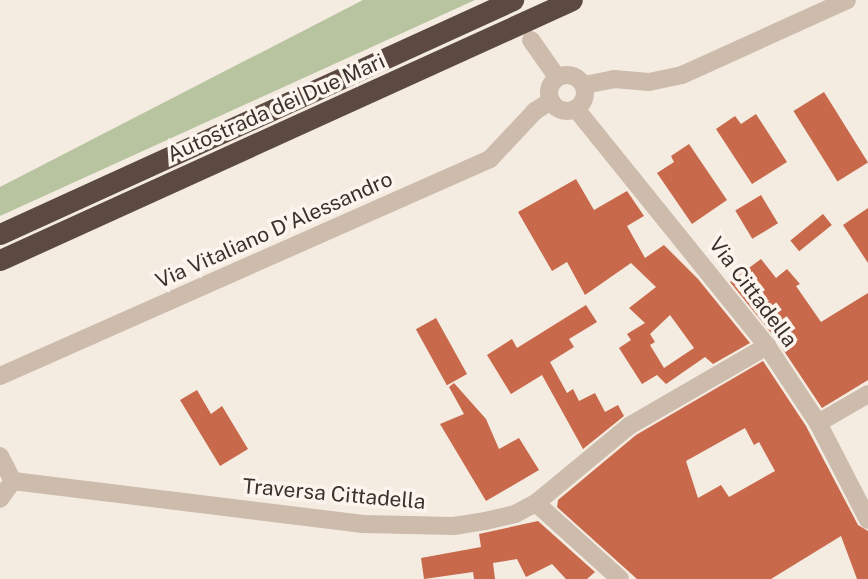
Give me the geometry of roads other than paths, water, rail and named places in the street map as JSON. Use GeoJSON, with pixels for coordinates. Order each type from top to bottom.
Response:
{"type":"FeatureCollection","features":[{"type":"Feature","properties":{"kind":"highway","name":"Autostrada dei Due Mari"},"geometry":{"type":"LineString","coordinates":[[0,234],[513,0]]}},
{"type":"Feature","properties":{"kind":"highway","name":"Autostrada dei Due Mari"},"geometry":{"type":"LineString","coordinates":[[0,260],[572,0]]}},
{"type":"Feature","properties":{"kind":"street"},"geometry":{"type":"LineString","coordinates":[[584,85],[614,79],[649,82],[682,75],[847,0]]}},
{"type":"Feature","properties":{"kind":"street"},"geometry":{"type":"LineString","coordinates":[[531,40],[557,77]]}},
{"type":"Feature","properties":{"kind":"street"},"geometry":{"type":"LineString","coordinates":[[575,76],[584,85],[585,95],[576,109],[565,111],[551,101],[549,90],[557,77],[575,76]]}},
{"type":"Feature","properties":{"kind":"street","name":"Via Vitaliano D'Alessandro"},"geometry":{"type":"LineString","coordinates":[[0,376],[490,159],[535,111],[551,101]]}},
{"type":"Feature","properties":{"kind":"street","name":"Via Cittadella"},"geometry":{"type":"LineString","coordinates":[[576,109],[767,346],[818,424],[868,520]]}},
{"type":"Feature","properties":{"kind":"street","name":"Traversa Cittadella"},"geometry":{"type":"LineString","coordinates":[[13,481],[363,524],[415,527],[485,521],[515,514],[536,503],[629,426],[767,346]]}},
{"type":"Feature","properties":{"kind":"street"},"geometry":{"type":"LineString","coordinates":[[818,424],[868,394]]}},
{"type":"Feature","properties":{"kind":"street"},"geometry":{"type":"LineString","coordinates":[[0,456],[13,481],[0,499]]}},
{"type":"Feature","properties":{"kind":"street"},"geometry":{"type":"LineString","coordinates":[[536,503],[621,579]]}}]}
